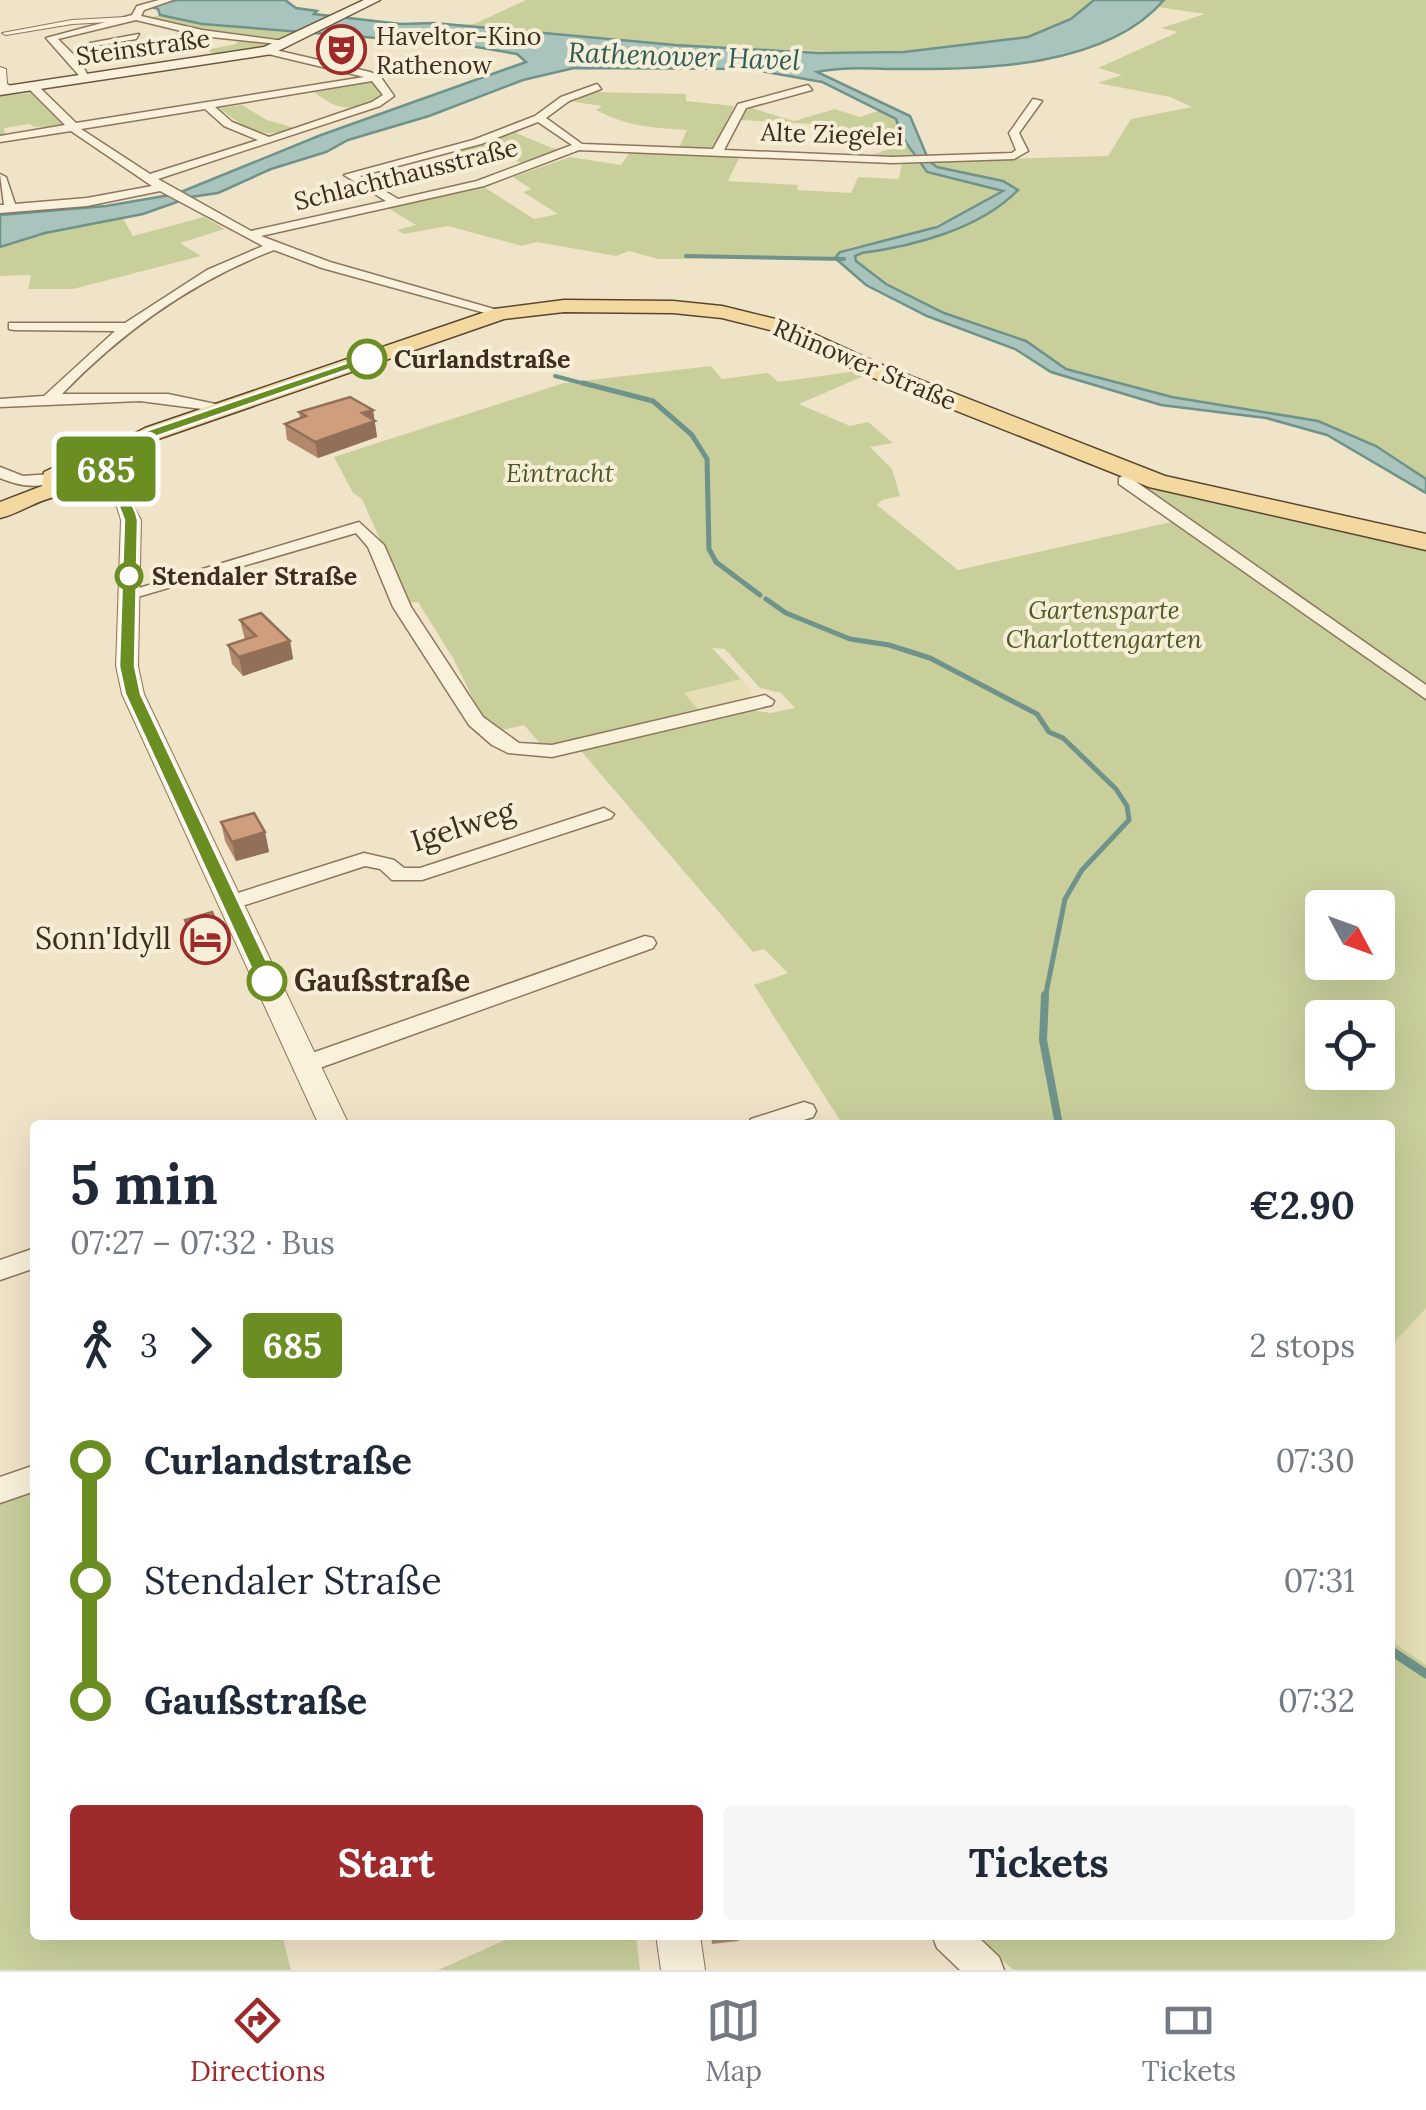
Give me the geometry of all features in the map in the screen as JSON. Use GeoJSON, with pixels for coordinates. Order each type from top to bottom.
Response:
{"type":"FeatureCollection","features":[{"type":"Feature","properties":{"kind":"main road","name":"Steinstraße"},"geometry":{"type":"LineString","coordinates":[[3,86],[32,86],[268,51],[374,0]]}},
{"type":"Feature","properties":{"kind":"main road","name":"Rhinower Straße"},"geometry":{"type":"LineString","coordinates":[[501,312],[536,307],[673,307],[766,322],[1135,474],[1207,496],[1426,542]]}},
{"type":"Feature","properties":{"kind":"main road"},"geometry":{"type":"LineString","coordinates":[[0,511],[54,483],[76,491],[128,444],[501,312]]}},
{"type":"Feature","properties":{"kind":"street"},"geometry":{"type":"LineString","coordinates":[[84,78],[76,62],[51,38],[131,18],[139,8],[170,0]]}},
{"type":"Feature","properties":{"kind":"street"},"geometry":{"type":"LineString","coordinates":[[6,33],[72,22],[131,18],[202,33],[296,39]]}},
{"type":"Feature","properties":{"kind":"street"},"geometry":{"type":"LineString","coordinates":[[99,27],[168,47],[180,55]]}},
{"type":"Feature","properties":{"kind":"street"},"geometry":{"type":"LineString","coordinates":[[62,50],[136,36]]}},
{"type":"Feature","properties":{"kind":"street"},"geometry":{"type":"LineString","coordinates":[[76,62],[168,47]]}},
{"type":"Feature","properties":{"kind":"street"},"geometry":{"type":"LineString","coordinates":[[149,178],[381,102],[388,93],[376,78],[268,51]]}},
{"type":"Feature","properties":{"kind":"street"},"geometry":{"type":"LineString","coordinates":[[2,69],[3,86]]}},
{"type":"Feature","properties":{"kind":"street"},"geometry":{"type":"LineString","coordinates":[[0,139],[376,78]]}},
{"type":"Feature","properties":{"kind":"street","name":"Rhinower Straße"},"geometry":{"type":"LineString","coordinates":[[32,86],[72,128],[162,187],[250,235],[348,272],[501,312]]}},
{"type":"Feature","properties":{"kind":"street"},"geometry":{"type":"LineString","coordinates":[[397,203],[350,175],[465,146],[540,118],[564,99],[596,87]]}},
{"type":"Feature","properties":{"kind":"street"},"geometry":{"type":"LineString","coordinates":[[718,151],[742,106],[808,88]]}},
{"type":"Feature","properties":{"kind":"street","name":"Alte Ziegelei"},"geometry":{"type":"LineString","coordinates":[[578,147],[904,160],[1019,154],[1020,138],[1014,133],[1036,101]]}},
{"type":"Feature","properties":{"kind":"street"},"geometry":{"type":"LineString","coordinates":[[208,106],[228,124],[267,140]]}},
{"type":"Feature","properties":{"kind":"street","name":"Schlachthausstraße"},"geometry":{"type":"LineString","coordinates":[[250,235],[488,182],[578,147],[540,118]]}},
{"type":"Feature","properties":{"kind":"street"},"geometry":{"type":"LineString","coordinates":[[0,178],[5,209],[87,202],[162,187]]}},
{"type":"Feature","properties":{"kind":"street"},"geometry":{"type":"LineString","coordinates":[[48,400],[132,327],[192,285],[273,246]]}},
{"type":"Feature","properties":{"kind":"street"},"geometry":{"type":"LineString","coordinates":[[14,326],[132,327]]}},
{"type":"Feature","properties":{"kind":"street"},"geometry":{"type":"LineString","coordinates":[[0,403],[112,397],[194,402],[220,409]]}},
{"type":"Feature","properties":{"kind":"street"},"geometry":{"type":"LineString","coordinates":[[1135,474],[1126,481],[1426,692]]}},
{"type":"Feature","properties":{"kind":"street"},"geometry":{"type":"LineString","coordinates":[[7,476],[54,483]]}},
{"type":"Feature","properties":{"kind":"street"},"geometry":{"type":"LineString","coordinates":[[96,476],[129,508],[127,666],[133,694],[332,1120]]}},
{"type":"Feature","properties":{"kind":"street"},"geometry":{"type":"LineString","coordinates":[[128,594],[359,526],[376,545],[402,606],[476,721],[499,742],[515,749],[552,751],[764,701]]}},
{"type":"Feature","properties":{"kind":"street","name":"Igelweg"},"geometry":{"type":"LineString","coordinates":[[230,903],[364,860],[387,864],[399,875],[422,874],[604,814]]}},
{"type":"Feature","properties":{"kind":"street"},"geometry":{"type":"LineString","coordinates":[[306,1064],[645,944]]}},
{"type":"Feature","properties":{"kind":"street"},"geometry":{"type":"LineString","coordinates":[[776,1120],[804,1111]]}},
{"type":"Feature","properties":{"kind":"street"},"geometry":{"type":"LineString","coordinates":[[0,1270],[30,1260]]}},
{"type":"Feature","properties":{"kind":"street"},"geometry":{"type":"LineString","coordinates":[[0,1490],[30,1480]]}},
{"type":"Feature","properties":{"kind":"street"},"geometry":{"type":"LineString","coordinates":[[679,1940],[683,1970]]}},
{"type":"Feature","properties":{"kind":"street"},"geometry":{"type":"LineString","coordinates":[[955,1940],[986,1970]]}},
{"type":"Feature","properties":{"kind":"shaded area"},"geometry":{"type":"Polygon","coordinates":[[[741,679],[752,690],[750,698],[699,710],[683,693],[741,679]]]}},
{"type":"Feature","properties":{"kind":"shaded area"},"geometry":{"type":"Polygon","coordinates":[[[1426,1308],[1426,1665],[1395,1643],[1395,1342],[1426,1308]]]}},
{"type":"Feature","properties":{"kind":"green space"},"geometry":{"type":"Polygon","coordinates":[[[526,0],[1094,0],[1060,24],[1031,36],[928,51],[691,45],[451,25],[474,24],[526,0]]]}},
{"type":"Feature","properties":{"kind":"green space"},"geometry":{"type":"Polygon","coordinates":[[[1164,0],[1426,0],[1426,479],[1376,446],[1318,421],[1159,395],[1066,369],[1026,341],[944,313],[886,284],[856,261],[856,255],[902,247],[981,215],[1012,185],[948,171],[929,161],[1108,156],[1131,119],[1192,107],[1170,97],[1098,83],[1122,75],[1098,68],[1178,32],[1161,28],[1205,14],[1158,7],[1164,0]]]}},
{"type":"Feature","properties":{"kind":"green space"},"geometry":{"type":"Polygon","coordinates":[[[160,15],[202,24],[296,33],[252,52],[217,54],[206,50],[236,44],[240,38],[147,18],[160,15]]]}},
{"type":"Feature","properties":{"kind":"green space"},"geometry":{"type":"Polygon","coordinates":[[[367,82],[376,84],[384,93],[383,98],[345,107],[314,92],[367,82]]]}},
{"type":"Feature","properties":{"kind":"green space"},"geometry":{"type":"Polygon","coordinates":[[[592,92],[686,94],[686,101],[734,106],[715,147],[679,148],[687,130],[629,123],[596,110],[602,106],[574,102],[592,92]]]}},
{"type":"Feature","properties":{"kind":"green space"},"geometry":{"type":"Polygon","coordinates":[[[31,93],[65,126],[30,124],[4,128],[5,136],[0,136],[0,96],[31,93]]]}},
{"type":"Feature","properties":{"kind":"green space"},"geometry":{"type":"Polygon","coordinates":[[[242,105],[267,120],[295,128],[272,133],[254,131],[219,108],[242,105]]]}},
{"type":"Feature","properties":{"kind":"green space"},"geometry":{"type":"Polygon","coordinates":[[[748,107],[794,121],[835,109],[860,117],[881,110],[896,119],[914,158],[867,157],[889,149],[892,138],[838,131],[832,125],[741,120],[748,107]]]}},
{"type":"Feature","properties":{"kind":"green space"},"geometry":{"type":"Polygon","coordinates":[[[535,123],[516,133],[552,148],[571,150],[527,166],[511,158],[480,165],[452,152],[535,123]]]}},
{"type":"Feature","properties":{"kind":"green space"},"geometry":{"type":"Polygon","coordinates":[[[632,149],[741,154],[728,181],[798,185],[797,190],[851,193],[858,177],[899,179],[902,162],[916,161],[937,175],[984,183],[1003,192],[923,231],[855,246],[835,258],[658,259],[629,251],[616,256],[537,242],[522,246],[448,226],[404,234],[397,230],[416,225],[388,208],[484,187],[534,219],[558,214],[523,192],[531,189],[513,177],[570,157],[621,165],[632,149]]]}},
{"type":"Feature","properties":{"kind":"green space"},"geometry":{"type":"Polygon","coordinates":[[[122,217],[133,236],[204,217],[225,229],[180,243],[201,256],[73,289],[28,289],[31,275],[0,276],[0,247],[122,217]]]}},
{"type":"Feature","properties":{"kind":"green space","name":"Eintracht"},"geometry":{"type":"Polygon","coordinates":[[[711,366],[722,379],[768,373],[778,382],[857,371],[866,375],[799,404],[850,426],[868,422],[893,443],[870,447],[892,469],[900,496],[877,505],[958,570],[1176,521],[1426,696],[1426,1308],[1395,1342],[1395,1120],[840,1120],[754,985],[788,973],[764,949],[753,952],[581,751],[751,710],[771,713],[795,708],[781,693],[760,688],[725,649],[712,648],[741,679],[684,693],[701,713],[543,747],[524,725],[494,732],[418,602],[408,603],[362,499],[353,493],[334,457],[564,383],[711,366]]]}},
{"type":"Feature","properties":{"kind":"green space","name":"Gartensparte Charlottengarten"},"geometry":{"type":"Polygon","coordinates":[[[1142,483],[1426,547],[1426,688],[1137,486],[1142,483]]]}},
{"type":"Feature","properties":{"kind":"green space"},"geometry":{"type":"Polygon","coordinates":[[[30,1489],[30,1940],[283,1940],[291,1970],[0,1970],[0,1500],[30,1489]]]}},
{"type":"Feature","properties":{"kind":"green space"},"geometry":{"type":"Polygon","coordinates":[[[1395,1643],[1426,1665],[1426,1970],[1013,1970],[980,1940],[1395,1940],[1395,1643]]]}},
{"type":"Feature","properties":{"kind":"green space"},"geometry":{"type":"Polygon","coordinates":[[[505,1940],[637,1940],[640,1970],[438,1970],[505,1940]]]}},
{"type":"Feature","properties":{"kind":"water","name":"Rathenower Havel"},"geometry":{"type":"Polygon","coordinates":[[[176,0],[285,0],[296,8],[317,11],[314,14],[401,24],[434,23],[675,45],[819,53],[904,52],[1028,37],[1071,19],[1094,0],[1164,0],[1140,22],[1110,39],[1042,60],[969,68],[848,68],[817,72],[910,116],[929,161],[937,167],[1003,181],[1018,190],[1003,204],[966,225],[903,246],[862,253],[855,256],[856,261],[886,284],[944,313],[1026,341],[1066,369],[1172,397],[1318,421],[1376,446],[1426,479],[1426,493],[1327,435],[1266,418],[1161,405],[1051,372],[1015,349],[927,316],[866,285],[835,258],[840,252],[937,227],[1003,191],[927,172],[902,137],[896,119],[822,82],[750,69],[574,68],[523,80],[429,116],[348,140],[218,193],[0,247],[0,215],[106,206],[176,194],[321,135],[526,62],[517,54],[465,45],[202,24],[160,15],[158,9],[149,6],[176,0]]]}},
{"type":"Feature","properties":{"kind":"building"},"geometry":{"type":"Polygon","coordinates":[[[350,397],[373,410],[362,413],[375,421],[315,442],[285,424],[306,416],[299,412],[350,397]]]}},
{"type":"Feature","properties":{"kind":"building"},"geometry":{"type":"Polygon","coordinates":[[[261,613],[290,641],[239,657],[228,645],[256,636],[240,620],[261,613]]]}},
{"type":"Feature","properties":{"kind":"building"},"geometry":{"type":"Polygon","coordinates":[[[254,813],[265,832],[232,842],[221,822],[254,813]]]}},
{"type":"Feature","properties":{"kind":"building"},"geometry":{"type":"Polygon","coordinates":[[[212,912],[220,932],[194,942],[185,920],[212,912]]]}},
{"type":"Feature","properties":{"kind":"waterway"},"geometry":{"type":"LineString","coordinates":[[686,256],[844,259]]}},
{"type":"Feature","properties":{"kind":"waterway"},"geometry":{"type":"LineString","coordinates":[[555,376],[593,386]]}},
{"type":"Feature","properties":{"kind":"waterway"},"geometry":{"type":"LineString","coordinates":[[583,383],[653,401],[692,435],[707,459],[709,549],[716,562],[760,595]]}},
{"type":"Feature","properties":{"kind":"waterway"},"geometry":{"type":"LineString","coordinates":[[766,599],[786,613],[850,639],[889,645],[930,658],[1037,714],[1049,732],[1063,738],[1116,789],[1127,806],[1129,820],[1082,870],[1065,899],[1045,998]]}},
{"type":"Feature","properties":{"kind":"waterway"},"geometry":{"type":"LineString","coordinates":[[1045,995],[1043,1040],[1058,1120]]}},
{"type":"Feature","properties":{"kind":"waterway"},"geometry":{"type":"LineString","coordinates":[[1395,1653],[1426,1674]]}},
{"type":"Feature","properties":{"kind":"bus line","name":"685"},"geometry":{"type":"LineString","coordinates":[[267,981],[133,694],[127,666],[129,508],[122,499],[98,486],[109,479],[110,471],[94,465],[153,433],[367,359]]}},
{"type":"Feature","properties":{"kind":"place","name":"Haveltor-Kino Rathenow"},"geometry":{"type":"Point","coordinates":[341,50]}},
{"type":"Feature","properties":{"kind":"place","name":"Curlandstraße"},"geometry":{"type":"Point","coordinates":[367,359]}},
{"type":"Feature","properties":{"kind":"place","name":"Stendaler Straße"},"geometry":{"type":"Point","coordinates":[129,576]}},
{"type":"Feature","properties":{"kind":"place","name":"Sonn'Idyll"},"geometry":{"type":"Point","coordinates":[206,939]}},
{"type":"Feature","properties":{"kind":"place","name":"Gaußstraße"},"geometry":{"type":"Point","coordinates":[267,981]}}]}
